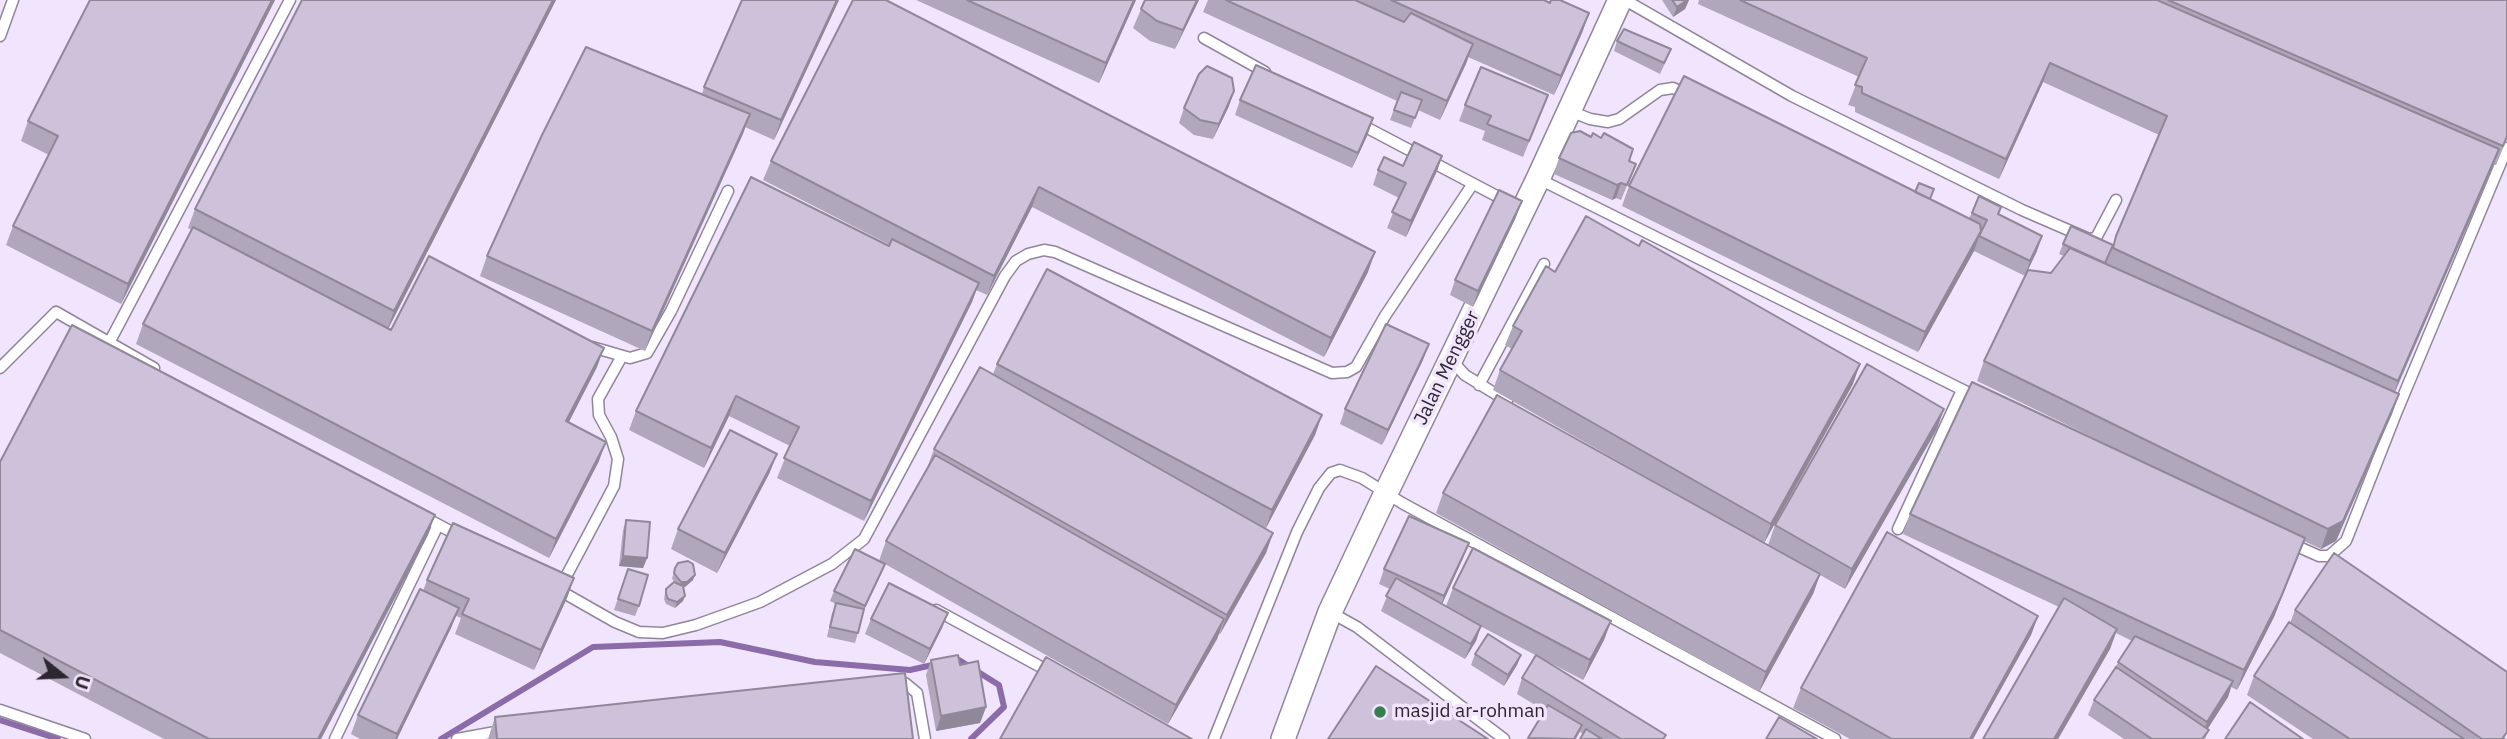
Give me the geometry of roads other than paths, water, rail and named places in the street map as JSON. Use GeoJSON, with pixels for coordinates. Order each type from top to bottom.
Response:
{"type":"FeatureCollection","features":[{"type":"Feature","properties":{"kind":"street","name":"Jalan Mengger"},"geometry":{"type":"LineString","coordinates":[[1283,739],[1330,612],[1622,0]]}},
{"type":"Feature","properties":{"kind":"lane"},"geometry":{"type":"LineString","coordinates":[[0,36],[13,0]]}},
{"type":"Feature","properties":{"kind":"lane"},"geometry":{"type":"LineString","coordinates":[[109,344],[290,0]]}},
{"type":"Feature","properties":{"kind":"lane"},"geometry":{"type":"LineString","coordinates":[[1622,0],[1793,96],[2022,210],[2090,240],[2095,238],[2116,200]]}},
{"type":"Feature","properties":{"kind":"lane"},"geometry":{"type":"LineString","coordinates":[[1204,38],[1277,78]]}},
{"type":"Feature","properties":{"kind":"lane"},"geometry":{"type":"LineString","coordinates":[[1569,110],[1590,119],[1608,122],[1619,119],[1660,90],[1674,88],[1698,100]]}},
{"type":"Feature","properties":{"kind":"lane"},"geometry":{"type":"LineString","coordinates":[[1350,118],[1472,185],[1522,209]]}},
{"type":"Feature","properties":{"kind":"lane"},"geometry":{"type":"LineString","coordinates":[[2282,539],[2319,556],[2329,556],[2346,541],[2507,148]]}},
{"type":"Feature","properties":{"kind":"lane"},"geometry":{"type":"LineString","coordinates":[[1538,179],[1987,402]]}},
{"type":"Feature","properties":{"kind":"lane"},"geometry":{"type":"LineString","coordinates":[[547,583],[615,622],[639,632],[663,633],[696,625],[760,602],[832,564],[864,539],[1005,276],[1016,261],[1028,254],[1044,250],[1055,252],[1332,373],[1347,372],[1356,367],[1385,316],[1472,185]]}},
{"type":"Feature","properties":{"kind":"lane"},"geometry":{"type":"LineString","coordinates":[[587,346],[630,358],[647,353],[671,311],[728,191]]}},
{"type":"Feature","properties":{"kind":"lane"},"geometry":{"type":"LineString","coordinates":[[1479,385],[1544,264]]}},
{"type":"Feature","properties":{"kind":"lane"},"geometry":{"type":"LineString","coordinates":[[0,368],[57,312],[170,377]]}},
{"type":"Feature","properties":{"kind":"lane"},"geometry":{"type":"LineString","coordinates":[[559,590],[605,504],[617,475],[618,459],[611,437],[599,415],[598,399],[622,356]]}},
{"type":"Feature","properties":{"kind":"lane"},"geometry":{"type":"LineString","coordinates":[[1451,361],[1479,385],[1516,407]]}},
{"type":"Feature","properties":{"kind":"lane"},"geometry":{"type":"LineString","coordinates":[[1898,529],[1962,390]]}},
{"type":"Feature","properties":{"kind":"lane"},"geometry":{"type":"LineString","coordinates":[[2384,405],[2397,411]]}},
{"type":"Feature","properties":{"kind":"lane"},"geometry":{"type":"LineString","coordinates":[[1214,739],[1297,532],[1319,488],[1331,473],[1340,470],[1362,478],[1835,739]]}},
{"type":"Feature","properties":{"kind":"lane"},"geometry":{"type":"LineString","coordinates":[[413,512],[474,544]]}},
{"type":"Feature","properties":{"kind":"lane"},"geometry":{"type":"LineString","coordinates":[[335,739],[438,525]]}},
{"type":"Feature","properties":{"kind":"lane"},"geometry":{"type":"LineString","coordinates":[[928,606],[1065,680]]}},
{"type":"Feature","properties":{"kind":"lane"},"geometry":{"type":"LineString","coordinates":[[1330,612],[1357,627],[1504,739]]}},
{"type":"Feature","properties":{"kind":"lane"},"geometry":{"type":"LineString","coordinates":[[878,685],[905,683],[914,689],[925,739]]}},
{"type":"Feature","properties":{"kind":"lane"},"geometry":{"type":"LineString","coordinates":[[0,710],[85,739]]}},
{"type":"Feature","properties":{"kind":"lane"},"geometry":{"type":"LineString","coordinates":[[457,739],[505,730]]}},
{"type":"Feature","properties":{"kind":"waterway"},"geometry":{"type":"LineString","coordinates":[[441,739],[593,647],[720,642],[815,662],[910,670],[937,664]]}},
{"type":"Feature","properties":{"kind":"waterway"},"geometry":{"type":"LineString","coordinates":[[951,661],[959,660],[999,685],[1004,707],[971,739]]}},
{"type":"Feature","properties":{"kind":"waterway"},"geometry":{"type":"LineString","coordinates":[[0,720],[58,739]]}},
{"type":"Feature","properties":{"kind":"place","name":"masjid ar-rohman"},"geometry":{"type":"Point","coordinates":[1380,712]}}]}
